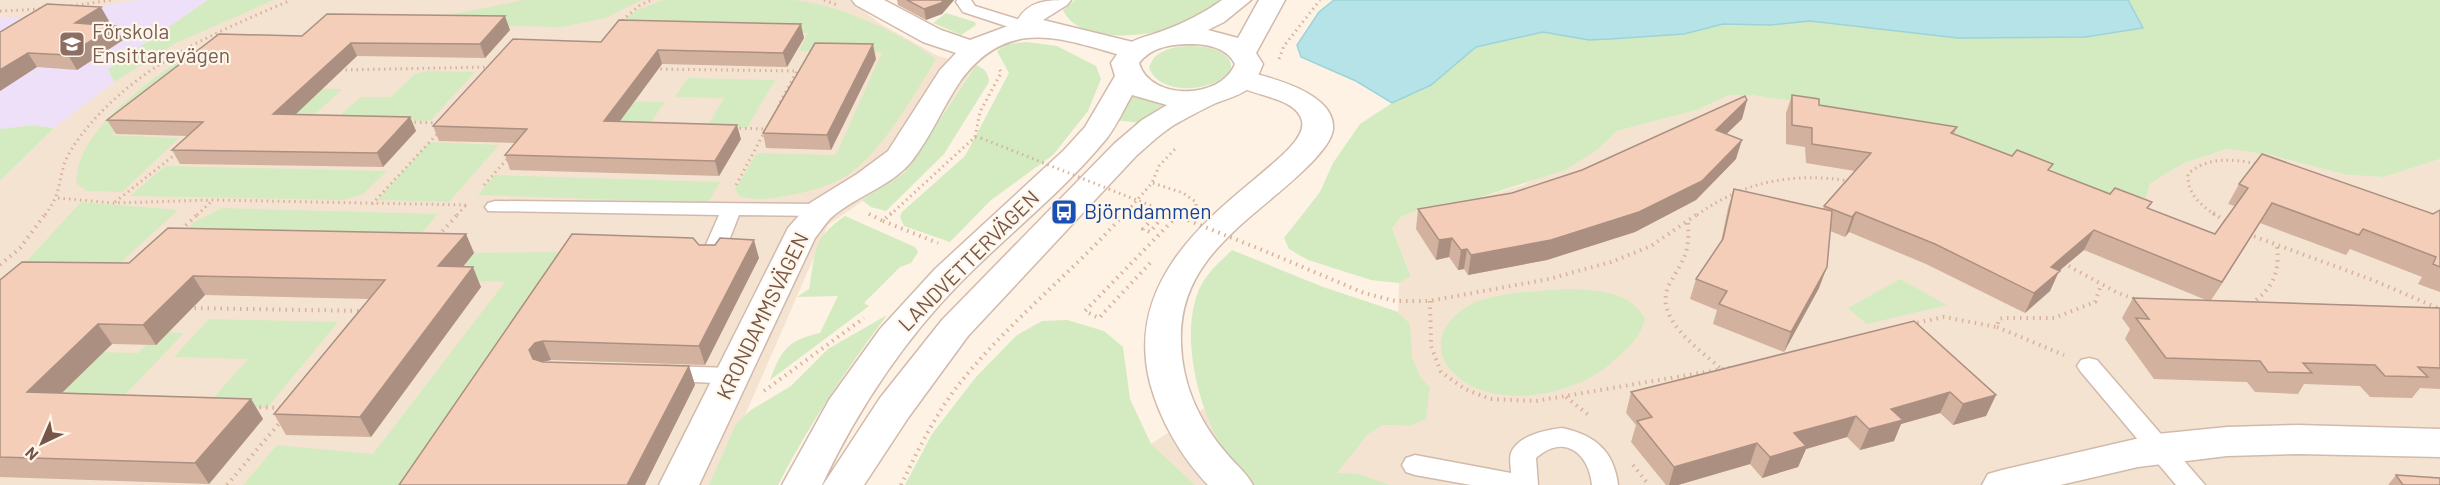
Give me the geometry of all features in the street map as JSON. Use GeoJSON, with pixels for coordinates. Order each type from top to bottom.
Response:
{"type":"FeatureCollection","features":[{"type":"Feature","properties":{"kind":"street"},"geometry":{"type":"LineString","coordinates":[[865,0],[932,36],[973,50]]}},
{"type":"Feature","properties":{"kind":"street"},"geometry":{"type":"LineString","coordinates":[[1026,28],[1033,14],[1058,0]]}},
{"type":"Feature","properties":{"kind":"street"},"geometry":{"type":"LineString","coordinates":[[1131,64],[1149,42],[1168,37],[1215,17],[1238,0]]}},
{"type":"Feature","properties":{"kind":"street"},"geometry":{"type":"LineString","coordinates":[[1209,96],[1230,90],[1249,72],[1272,0]]}},
{"type":"Feature","properties":{"kind":"street","name":"KRONDAMMSVÄGEN"},"geometry":{"type":"LineString","coordinates":[[680,485],[800,236],[821,210],[868,181],[899,157],[950,76],[973,50],[992,39],[1026,28],[1049,28],[1131,64],[1143,90],[1159,96],[1179,99],[1209,96]]}},
{"type":"Feature","properties":{"kind":"street"},"geometry":{"type":"LineString","coordinates":[[1168,37],[1211,38],[1233,45],[1249,72],[1311,109],[1317,121],[1315,136],[1303,153],[1229,217],[1191,260],[1173,289],[1166,316],[1164,351],[1167,380],[1185,427],[1211,465],[1233,485]]}},
{"type":"Feature","properties":{"kind":"street","name":"LANDVETTERVÄGEN"},"geometry":{"type":"LineString","coordinates":[[802,485],[852,397],[888,343],[930,294],[1076,156],[1097,131],[1131,64]]}},
{"type":"Feature","properties":{"kind":"street","name":"LANDVETTERVÄGEN"},"geometry":{"type":"LineString","coordinates":[[843,485],[894,408],[956,328],[1064,212],[1152,126],[1209,96]]}},
{"type":"Feature","properties":{"kind":"street"},"geometry":{"type":"LineString","coordinates":[[2002,485],[2158,449],[2230,442],[2314,439],[2440,443]]}},
{"type":"Feature","properties":{"kind":"lane","name":"KRONDAMMSVÄGEN"},"geometry":{"type":"LineString","coordinates":[[964,2],[969,9],[1026,28]]}},
{"type":"Feature","properties":{"kind":"lane"},"geometry":{"type":"LineString","coordinates":[[495,207],[821,210]]}},
{"type":"Feature","properties":{"kind":"lane"},"geometry":{"type":"LineString","coordinates":[[712,256],[727,210]]}},
{"type":"Feature","properties":{"kind":"lane"},"geometry":{"type":"LineString","coordinates":[[2090,366],[2158,449],[2192,485]]}},
{"type":"Feature","properties":{"kind":"lane"},"geometry":{"type":"LineString","coordinates":[[642,373],[733,376]]}},
{"type":"Feature","properties":{"kind":"lane"},"geometry":{"type":"LineString","coordinates":[[1415,465],[1524,485],[1523,455],[1546,437],[1560,436],[1591,449],[1605,472],[1605,485]]}},
{"type":"Feature","properties":{"kind":"path"},"geometry":{"type":"LineString","coordinates":[[69,6],[112,0]]}},
{"type":"Feature","properties":{"kind":"path"},"geometry":{"type":"LineString","coordinates":[[0,265],[20,248],[58,198],[64,163],[82,134],[124,88],[192,43],[291,0]]}},
{"type":"Feature","properties":{"kind":"path"},"geometry":{"type":"LineString","coordinates":[[612,30],[626,15],[652,0]]}},
{"type":"Feature","properties":{"kind":"path"},"geometry":{"type":"LineString","coordinates":[[1249,72],[1276,66],[1284,46],[1320,0]]}},
{"type":"Feature","properties":{"kind":"path"},"geometry":{"type":"LineString","coordinates":[[0,11],[49,9]]}},
{"type":"Feature","properties":{"kind":"path"},"geometry":{"type":"LineString","coordinates":[[333,70],[391,71],[436,67],[498,67],[491,75]]}},
{"type":"Feature","properties":{"kind":"path"},"geometry":{"type":"LineString","coordinates":[[654,69],[797,71],[776,110]]}},
{"type":"Feature","properties":{"kind":"path"},"geometry":{"type":"LineString","coordinates":[[727,210],[771,119]]}},
{"type":"Feature","properties":{"kind":"path"},"geometry":{"type":"LineString","coordinates":[[372,204],[448,123],[402,122]]}},
{"type":"Feature","properties":{"kind":"path"},"geometry":{"type":"LineString","coordinates":[[732,128],[766,129]]}},
{"type":"Feature","properties":{"kind":"path"},"geometry":{"type":"LineString","coordinates":[[975,138],[981,138],[1376,297],[1397,301],[1430,301],[1603,266],[1649,247],[1723,198],[1765,180],[1807,174],[1858,182]]}},
{"type":"Feature","properties":{"kind":"path"},"geometry":{"type":"LineString","coordinates":[[901,485],[923,440],[962,380],[1004,332],[1053,288],[1130,208],[1152,183],[1159,166],[1178,146]]}},
{"type":"Feature","properties":{"kind":"path"},"geometry":{"type":"LineString","coordinates":[[114,203],[183,148]]}},
{"type":"Feature","properties":{"kind":"path"},"geometry":{"type":"LineString","coordinates":[[482,188],[514,152]]}},
{"type":"Feature","properties":{"kind":"path"},"geometry":{"type":"LineString","coordinates":[[2233,226],[2210,211],[2190,193],[2186,183],[2188,174],[2203,163],[2219,160],[2236,160],[2265,166]]}},
{"type":"Feature","properties":{"kind":"path"},"geometry":{"type":"LineString","coordinates":[[1152,183],[1183,193],[1196,202],[1194,213],[1184,226]]}},
{"type":"Feature","properties":{"kind":"path"},"geometry":{"type":"LineString","coordinates":[[434,241],[474,196]]}},
{"type":"Feature","properties":{"kind":"path"},"geometry":{"type":"LineString","coordinates":[[58,198],[114,203],[213,200],[495,207]]}},
{"type":"Feature","properties":{"kind":"path"},"geometry":{"type":"LineString","coordinates":[[178,232],[213,200]]}},
{"type":"Feature","properties":{"kind":"path"},"geometry":{"type":"LineString","coordinates":[[1130,208],[1154,217],[1143,229],[1150,231],[1166,213]]}},
{"type":"Feature","properties":{"kind":"path"},"geometry":{"type":"LineString","coordinates":[[1155,258],[1099,318],[1085,311],[1176,217]]}},
{"type":"Feature","properties":{"kind":"path"},"geometry":{"type":"LineString","coordinates":[[883,221],[945,245]]}},
{"type":"Feature","properties":{"kind":"path"},"geometry":{"type":"LineString","coordinates":[[1688,223],[1690,246],[1685,259],[1663,295],[1665,308],[1672,320],[1720,369]]}},
{"type":"Feature","properties":{"kind":"path"},"geometry":{"type":"LineString","coordinates":[[2241,230],[2277,246],[2375,281],[2440,309]]}},
{"type":"Feature","properties":{"kind":"path"},"geometry":{"type":"LineString","coordinates":[[2242,306],[2252,303],[2275,280],[2280,267],[2277,246]]}},
{"type":"Feature","properties":{"kind":"path"},"geometry":{"type":"LineString","coordinates":[[2060,262],[2101,285],[2146,302]]}},
{"type":"Feature","properties":{"kind":"path"},"geometry":{"type":"LineString","coordinates":[[1997,327],[1999,319],[2006,317],[2025,320],[2053,319],[2076,313],[2095,302],[2101,285]]}},
{"type":"Feature","properties":{"kind":"path"},"geometry":{"type":"LineString","coordinates":[[1430,301],[1431,346],[1441,372],[1450,381],[1490,399],[1510,402],[1566,396],[1741,366]]}},
{"type":"Feature","properties":{"kind":"path"},"geometry":{"type":"LineString","coordinates":[[182,308],[371,311],[363,320]]}},
{"type":"Feature","properties":{"kind":"path"},"geometry":{"type":"LineString","coordinates":[[717,407],[759,394],[783,380],[842,331],[869,315]]}},
{"type":"Feature","properties":{"kind":"path"},"geometry":{"type":"LineString","coordinates":[[1910,325],[1928,317],[1958,315],[1997,327],[2090,366]]}},
{"type":"Feature","properties":{"kind":"path"},"geometry":{"type":"LineString","coordinates":[[1566,396],[1597,422]]}},
{"type":"Feature","properties":{"kind":"path"},"geometry":{"type":"LineString","coordinates":[[227,485],[291,409],[245,407]]}},
{"type":"Feature","properties":{"kind":"shaded area"},"geometry":{"type":"Polygon","coordinates":[[[0,0],[850,0],[879,23],[938,56],[975,66],[903,173],[828,225],[733,443],[711,485],[0,485],[0,181],[54,128],[33,125],[0,129],[0,0]]]}},
{"type":"Feature","properties":{"kind":"shaded area","name":"Förskola Ensittarevägen"},"geometry":{"type":"Polygon","coordinates":[[[138,0],[208,0],[108,69],[114,82],[54,128],[33,125],[0,129],[0,18],[22,18],[138,0]]]}},
{"type":"Feature","properties":{"kind":"shaded area"},"geometry":{"type":"Polygon","coordinates":[[[1729,95],[1751,95],[1793,101],[2145,200],[2150,184],[2167,173],[2185,163],[2227,149],[2270,155],[2347,175],[2383,177],[2440,159],[2440,485],[1321,485],[1367,435],[1383,425],[1409,426],[1430,387],[1420,376],[1412,357],[1409,324],[1398,312],[1399,283],[1411,275],[1392,228],[1401,217],[1425,207],[1478,198],[1523,185],[1596,151],[1617,131],[1697,110],[1729,95]]]}},
{"type":"Feature","properties":{"kind":"shaded area"},"geometry":{"type":"Polygon","coordinates":[[[1206,407],[1250,457],[1295,485],[1164,485],[1151,444],[1206,407]]]}},
{"type":"Feature","properties":{"kind":"green space"},"geometry":{"type":"Polygon","coordinates":[[[208,0],[274,0],[176,43],[114,82],[108,69],[208,0]]]}},
{"type":"Feature","properties":{"kind":"green space"},"geometry":{"type":"Polygon","coordinates":[[[524,0],[642,0],[605,18],[562,27],[404,24],[524,0]]]}},
{"type":"Feature","properties":{"kind":"green space"},"geometry":{"type":"Polygon","coordinates":[[[664,0],[793,0],[829,7],[887,30],[936,59],[884,139],[859,166],[846,176],[826,186],[804,192],[770,198],[746,198],[739,196],[735,189],[757,153],[836,155],[882,52],[799,51],[808,33],[617,25],[637,10],[664,0]]]}},
{"type":"Feature","properties":{"kind":"green space"},"geometry":{"type":"Polygon","coordinates":[[[1075,0],[1222,0],[1209,12],[1166,30],[1116,35],[1093,32],[1075,24],[1063,10],[1075,0]]]}},
{"type":"Feature","properties":{"kind":"green space"},"geometry":{"type":"Polygon","coordinates":[[[2128,0],[2440,0],[2440,159],[2384,177],[2347,175],[2270,155],[2227,149],[2185,163],[2167,173],[2150,184],[2145,200],[2133,206],[1793,101],[1751,95],[1729,95],[1697,110],[1617,131],[1596,151],[1565,170],[1478,198],[1425,207],[1401,217],[1392,228],[1411,276],[1399,283],[1371,280],[1308,260],[1289,249],[1284,238],[1320,192],[1333,163],[1360,124],[1392,103],[1431,85],[1476,47],[1543,32],[1589,40],[1684,34],[1723,24],[1770,25],[1810,21],[1958,38],[2085,37],[2143,28],[2128,0]]]}},
{"type":"Feature","properties":{"kind":"green space"},"geometry":{"type":"Polygon","coordinates":[[[946,13],[975,22],[976,25],[961,35],[933,23],[946,13]]]}},
{"type":"Feature","properties":{"kind":"green space"},"geometry":{"type":"Polygon","coordinates":[[[1027,42],[1057,46],[1096,66],[1101,79],[1088,111],[1053,155],[991,200],[950,242],[904,226],[900,217],[902,212],[965,156],[1009,73],[997,51],[1007,44],[1027,42]]]}},
{"type":"Feature","properties":{"kind":"green space"},"geometry":{"type":"Polygon","coordinates":[[[203,46],[212,48],[112,135],[179,138],[122,192],[87,191],[77,184],[79,164],[89,143],[104,123],[144,86],[203,46]]]}},
{"type":"Feature","properties":{"kind":"green space"},"geometry":{"type":"Polygon","coordinates":[[[1176,47],[1210,48],[1223,53],[1231,64],[1231,71],[1223,78],[1201,87],[1176,87],[1164,84],[1155,77],[1149,68],[1159,53],[1176,47]]]}},
{"type":"Feature","properties":{"kind":"green space"},"geometry":{"type":"Polygon","coordinates":[[[976,65],[985,71],[989,82],[944,154],[886,211],[871,207],[862,200],[904,173],[976,65]]]}},
{"type":"Feature","properties":{"kind":"green space"},"geometry":{"type":"Polygon","coordinates":[[[427,71],[475,72],[430,121],[336,119],[361,97],[391,97],[415,74],[427,71]]]}},
{"type":"Feature","properties":{"kind":"green space"},"geometry":{"type":"Polygon","coordinates":[[[688,78],[775,80],[747,128],[707,127],[724,98],[675,97],[688,78]]]}},
{"type":"Feature","properties":{"kind":"green space"},"geometry":{"type":"Polygon","coordinates":[[[292,88],[342,89],[309,120],[259,119],[292,88]]]}},
{"type":"Feature","properties":{"kind":"green space"},"geometry":{"type":"Polygon","coordinates":[[[1129,95],[1168,106],[1139,123],[1117,120],[1129,95]]]}},
{"type":"Feature","properties":{"kind":"green space"},"geometry":{"type":"Polygon","coordinates":[[[607,101],[665,102],[650,123],[591,122],[607,101]]]}},
{"type":"Feature","properties":{"kind":"green space"},"geometry":{"type":"Polygon","coordinates":[[[33,125],[54,128],[0,181],[0,129],[33,125]]]}},
{"type":"Feature","properties":{"kind":"green space"},"geometry":{"type":"Polygon","coordinates":[[[430,142],[499,145],[449,202],[377,200],[430,142]]]}},
{"type":"Feature","properties":{"kind":"green space"},"geometry":{"type":"Polygon","coordinates":[[[165,166],[387,171],[363,194],[343,200],[130,196],[165,166]]]}},
{"type":"Feature","properties":{"kind":"green space"},"geometry":{"type":"Polygon","coordinates":[[[495,175],[720,182],[708,203],[478,195],[495,175]]]}},
{"type":"Feature","properties":{"kind":"green space"},"geometry":{"type":"Polygon","coordinates":[[[81,202],[178,210],[108,274],[12,277],[81,202]]]}},
{"type":"Feature","properties":{"kind":"green space"},"geometry":{"type":"Polygon","coordinates":[[[222,208],[438,214],[409,247],[176,243],[193,223],[222,208]]]}},
{"type":"Feature","properties":{"kind":"green space"},"geometry":{"type":"Polygon","coordinates":[[[845,216],[915,247],[918,252],[911,263],[900,267],[864,303],[869,306],[770,380],[778,361],[787,348],[800,339],[820,333],[838,296],[797,297],[809,289],[817,247],[821,240],[834,224],[845,216]]]}},
{"type":"Feature","properties":{"kind":"green space"},"geometry":{"type":"Polygon","coordinates":[[[1232,250],[1323,287],[1398,312],[1410,324],[1412,357],[1420,376],[1430,387],[1426,419],[1409,426],[1383,425],[1367,435],[1337,473],[1359,474],[1390,485],[1255,485],[1232,462],[1211,425],[1203,403],[1192,357],[1191,334],[1198,292],[1204,280],[1232,250]]]}},
{"type":"Feature","properties":{"kind":"green space"},"geometry":{"type":"Polygon","coordinates":[[[573,252],[416,485],[243,485],[277,445],[373,454],[505,282],[412,278],[436,253],[573,252]]]}},
{"type":"Feature","properties":{"kind":"green space"},"geometry":{"type":"Polygon","coordinates":[[[1900,279],[1947,305],[1867,324],[1848,308],[1900,279]]]}},
{"type":"Feature","properties":{"kind":"green space"},"geometry":{"type":"Polygon","coordinates":[[[1569,289],[1591,290],[1622,297],[1639,310],[1645,319],[1631,345],[1594,375],[1558,390],[1518,396],[1480,390],[1463,381],[1445,362],[1441,351],[1444,331],[1459,313],[1470,305],[1504,295],[1569,289]]]}},
{"type":"Feature","properties":{"kind":"green space"},"geometry":{"type":"Polygon","coordinates":[[[887,315],[802,440],[778,485],[709,485],[736,424],[751,410],[791,386],[828,349],[887,315]]]}},
{"type":"Feature","properties":{"kind":"green space"},"geometry":{"type":"Polygon","coordinates":[[[209,319],[338,322],[267,408],[205,407],[248,359],[174,357],[209,319]]]}},
{"type":"Feature","properties":{"kind":"green space"},"geometry":{"type":"Polygon","coordinates":[[[1067,320],[1104,331],[1123,347],[1130,399],[1151,444],[1195,485],[905,485],[932,434],[976,377],[1017,335],[1042,321],[1067,320]]]}},
{"type":"Feature","properties":{"kind":"green space"},"geometry":{"type":"Polygon","coordinates":[[[159,332],[184,333],[115,405],[41,403],[94,352],[138,353],[159,332]]]}},
{"type":"Feature","properties":{"kind":"water"},"geometry":{"type":"Polygon","coordinates":[[[1334,0],[2128,0],[2143,28],[2085,37],[1958,38],[1810,21],[1770,25],[1723,24],[1684,34],[1589,40],[1543,32],[1476,47],[1431,85],[1392,103],[1356,81],[1301,57],[1297,45],[1319,12],[1334,0]]]}},
{"type":"Feature","properties":{"kind":"building"},"geometry":{"type":"Polygon","coordinates":[[[907,0],[944,0],[924,9],[907,0]]]}},
{"type":"Feature","properties":{"kind":"building"},"geometry":{"type":"Polygon","coordinates":[[[47,4],[101,7],[75,23],[115,26],[68,55],[28,53],[0,70],[0,32],[47,4]]]}},
{"type":"Feature","properties":{"kind":"building"},"geometry":{"type":"Polygon","coordinates":[[[327,14],[505,16],[480,44],[351,43],[273,114],[410,117],[377,153],[172,150],[203,122],[107,120],[219,34],[302,36],[327,14]]]}},
{"type":"Feature","properties":{"kind":"building"},"geometry":{"type":"Polygon","coordinates":[[[619,20],[801,24],[783,53],[658,50],[604,121],[737,125],[715,161],[505,155],[527,129],[433,126],[513,39],[601,42],[619,20]]]}},
{"type":"Feature","properties":{"kind":"building"},"geometry":{"type":"Polygon","coordinates":[[[815,43],[873,44],[827,135],[763,133],[815,43]]]}},
{"type":"Feature","properties":{"kind":"building"},"geometry":{"type":"Polygon","coordinates":[[[1792,95],[1819,99],[1819,105],[1957,127],[1951,133],[2012,156],[2017,150],[2053,164],[2048,170],[2110,194],[2115,188],[2152,202],[2147,208],[2215,234],[2248,188],[2239,184],[2262,154],[2433,214],[2440,210],[2440,267],[2433,264],[2436,257],[2363,229],[2359,235],[2272,203],[2222,282],[2094,230],[2051,267],[2060,271],[2034,293],[1935,244],[1856,212],[1852,217],[1824,206],[1871,153],[1812,144],[1812,128],[1792,125],[1792,95]]]}},
{"type":"Feature","properties":{"kind":"building"},"geometry":{"type":"Polygon","coordinates":[[[1745,96],[1747,100],[1716,130],[1742,140],[1702,181],[1639,212],[1551,240],[1471,255],[1467,249],[1461,250],[1452,238],[1439,240],[1418,209],[1512,193],[1582,170],[1745,96]]]}},
{"type":"Feature","properties":{"kind":"building"},"geometry":{"type":"Polygon","coordinates":[[[1734,189],[1832,211],[1827,267],[1791,332],[1719,304],[1727,291],[1696,279],[1723,239],[1734,189]]]}},
{"type":"Feature","properties":{"kind":"building"},"geometry":{"type":"Polygon","coordinates":[[[168,228],[466,234],[438,266],[473,267],[360,417],[274,414],[385,280],[193,276],[143,325],[98,324],[27,392],[251,399],[195,463],[0,457],[0,280],[22,262],[129,263],[168,228]]]}},
{"type":"Feature","properties":{"kind":"building"},"geometry":{"type":"Polygon","coordinates":[[[572,234],[693,238],[699,245],[715,245],[720,238],[754,240],[699,346],[543,341],[535,343],[529,350],[533,359],[543,362],[689,366],[627,485],[399,485],[572,234]]]}},
{"type":"Feature","properties":{"kind":"building"},"geometry":{"type":"Polygon","coordinates":[[[2133,298],[2440,308],[2440,368],[2418,367],[2428,377],[2385,376],[2375,365],[2303,363],[2312,373],[2268,372],[2260,361],[2166,358],[2136,318],[2149,319],[2133,298]]]}},
{"type":"Feature","properties":{"kind":"building"},"geometry":{"type":"Polygon","coordinates":[[[1914,321],[1996,395],[1963,404],[1950,392],[1891,409],[1903,420],[1869,429],[1856,416],[1794,433],[1806,446],[1770,457],[1757,443],[1674,467],[1637,421],[1652,417],[1631,392],[1914,321]]]}},
{"type":"Feature","properties":{"kind":"building"},"geometry":{"type":"Polygon","coordinates":[[[2396,475],[2440,478],[2440,485],[2403,485],[2396,475]]]}},
{"type":"Feature","properties":{"kind":"place","name":"Förskola Ensittarevägen"},"geometry":{"type":"Point","coordinates":[72,44]}},
{"type":"Feature","properties":{"kind":"place","name":"Björndammen"},"geometry":{"type":"Point","coordinates":[1064,212]}}]}
